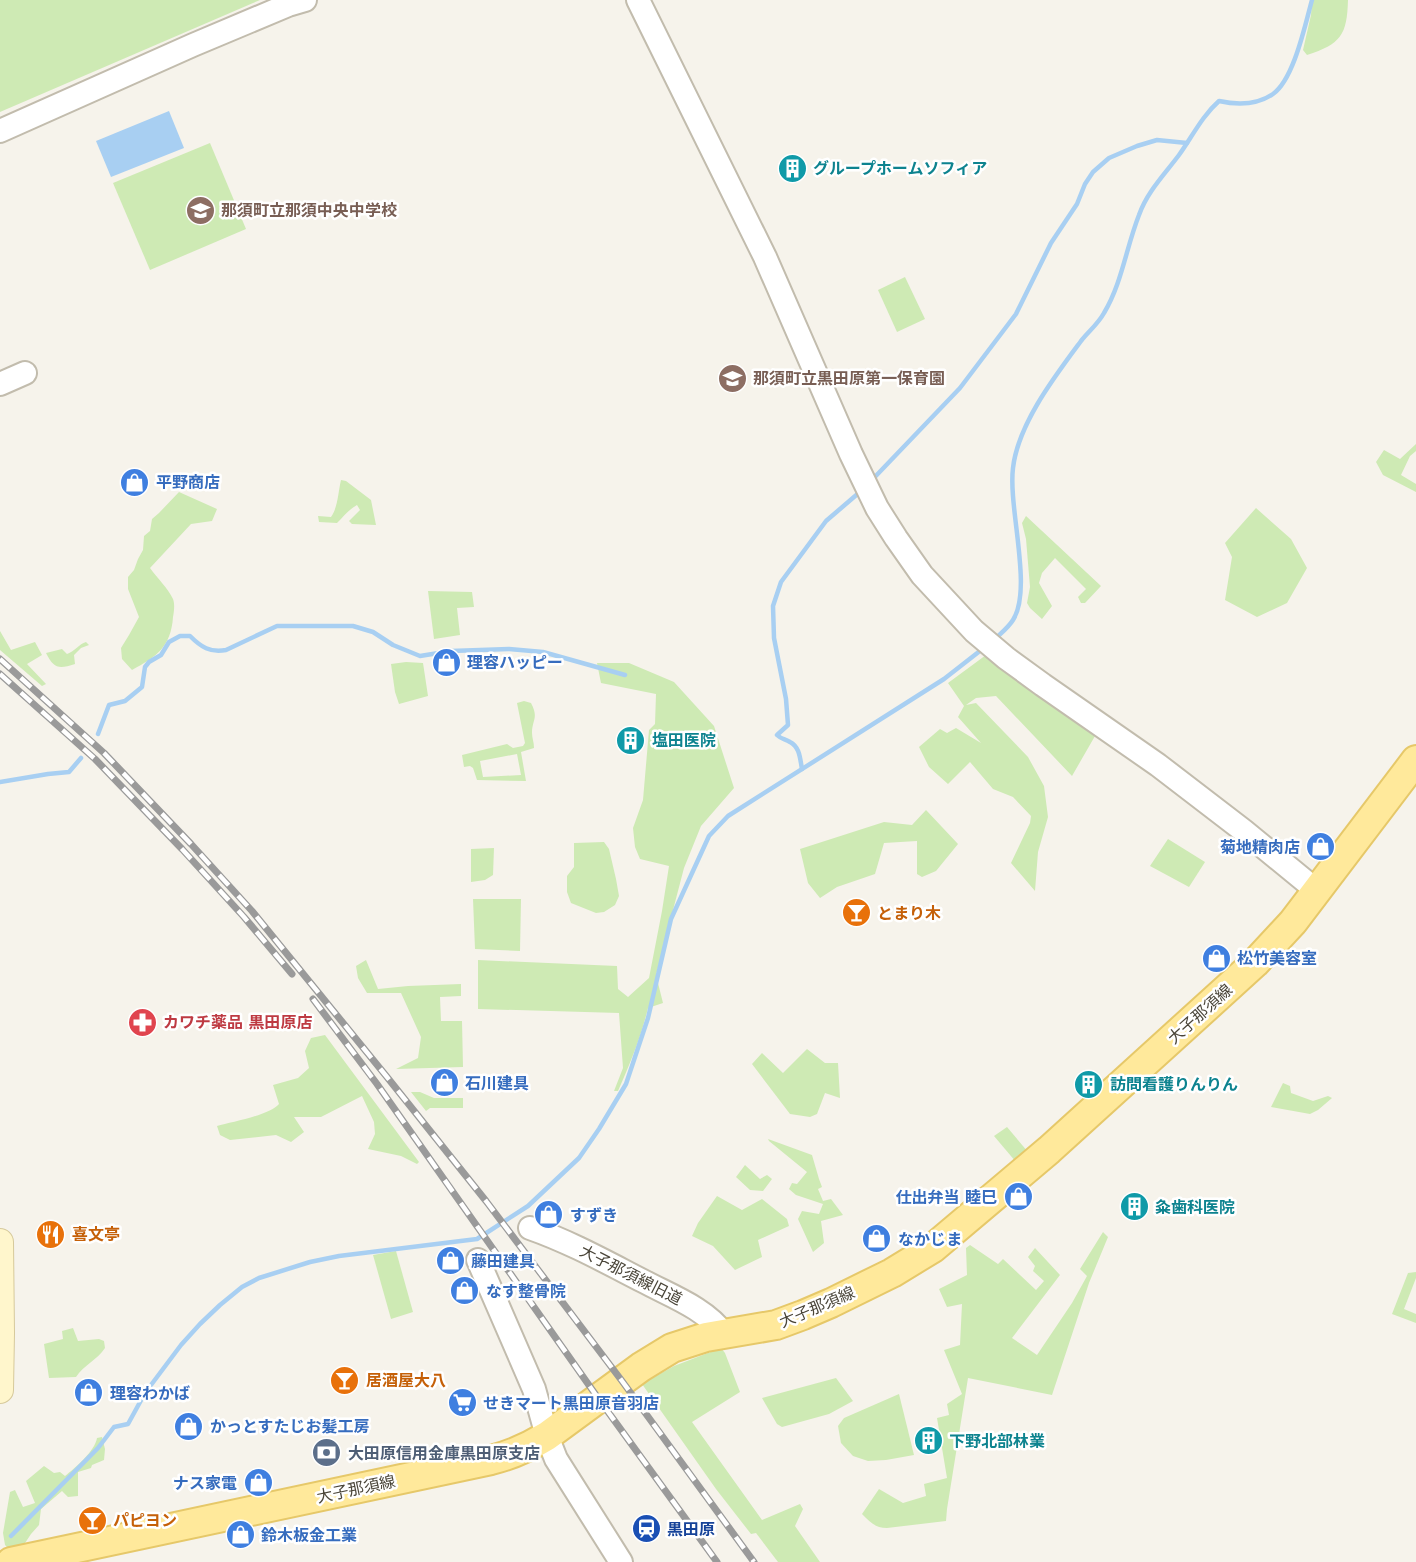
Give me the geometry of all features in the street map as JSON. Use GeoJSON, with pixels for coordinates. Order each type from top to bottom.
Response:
{"type":"FeatureCollection","features":[{"type":"Feature","properties":{"kind":"main road","name":"大子那須線"},"geometry":{"type":"LineString","coordinates":[[11,1562],[509,1455],[534,1445],[657,1356],[672,1348],[724,1334],[768,1327],[831,1303],[891,1273],[933,1248],[1044,1154],[1255,963],[1293,922],[1416,760]]}},
{"type":"Feature","properties":{"kind":"main road"},"geometry":{"type":"LineString","coordinates":[[0,1242],[0,1390]]}},
{"type":"Feature","properties":{"kind":"street"},"geometry":{"type":"LineString","coordinates":[[0,131],[193,45],[305,0]]}},
{"type":"Feature","properties":{"kind":"street"},"geometry":{"type":"LineString","coordinates":[[638,0],[765,257],[868,490],[896,538],[922,575],[974,631],[1006,658],[1158,765],[1316,890]]}},
{"type":"Feature","properties":{"kind":"street"},"geometry":{"type":"LineString","coordinates":[[0,384],[25,373]]}},
{"type":"Feature","properties":{"kind":"street","name":"大子那須線旧道"},"geometry":{"type":"LineString","coordinates":[[530,1228],[553,1236],[697,1309],[724,1334]]}},
{"type":"Feature","properties":{"kind":"street"},"geometry":{"type":"LineString","coordinates":[[478,1260],[534,1389],[556,1459],[621,1562]]}},
{"type":"Feature","properties":{"kind":"green space"},"geometry":{"type":"Polygon","coordinates":[[[0,0],[260,0],[0,112],[0,0]]]}},
{"type":"Feature","properties":{"kind":"green space"},"geometry":{"type":"Polygon","coordinates":[[[1312,0],[1348,0],[1346,22],[1340,36],[1328,47],[1307,55],[1303,50],[1312,0]]]}},
{"type":"Feature","properties":{"kind":"green space"},"geometry":{"type":"Polygon","coordinates":[[[210,143],[246,229],[150,270],[113,183],[210,143]]]}},
{"type":"Feature","properties":{"kind":"green space"},"geometry":{"type":"Polygon","coordinates":[[[905,277],[925,319],[897,332],[878,290],[905,277]]]}},
{"type":"Feature","properties":{"kind":"green space"},"geometry":{"type":"Polygon","coordinates":[[[1416,444],[1416,451],[1410,456],[1401,475],[1416,484],[1416,492],[1383,475],[1376,462],[1384,450],[1400,459],[1416,444]]]}},
{"type":"Feature","properties":{"kind":"green space"},"geometry":{"type":"Polygon","coordinates":[[[341,480],[346,481],[371,500],[376,525],[352,524],[349,521],[360,510],[357,505],[337,523],[319,522],[318,516],[331,517],[341,480]]]}},
{"type":"Feature","properties":{"kind":"green space"},"geometry":{"type":"Polygon","coordinates":[[[179,492],[217,509],[212,521],[191,524],[150,568],[173,599],[172,627],[161,650],[132,670],[122,659],[121,648],[139,617],[128,589],[128,577],[134,570],[143,550],[144,536],[150,531],[152,519],[179,492]]]}},
{"type":"Feature","properties":{"kind":"green space"},"geometry":{"type":"Polygon","coordinates":[[[1256,508],[1291,539],[1307,568],[1287,603],[1257,617],[1225,600],[1232,557],[1225,543],[1256,508]]]}},
{"type":"Feature","properties":{"kind":"green space"},"geometry":{"type":"Polygon","coordinates":[[[1026,516],[1101,586],[1085,603],[1081,603],[1078,597],[1086,589],[1055,558],[1042,573],[1039,583],[1052,606],[1042,619],[1030,608],[1027,603],[1030,587],[1026,539],[1022,523],[1026,516]]]}},
{"type":"Feature","properties":{"kind":"green space"},"geometry":{"type":"Polygon","coordinates":[[[428,591],[472,592],[474,607],[457,608],[460,635],[434,639],[428,591]]]}},
{"type":"Feature","properties":{"kind":"green space"},"geometry":{"type":"Polygon","coordinates":[[[0,631],[11,650],[35,642],[42,655],[27,664],[46,684],[42,686],[0,650],[0,631]]]}},
{"type":"Feature","properties":{"kind":"green space"},"geometry":{"type":"Polygon","coordinates":[[[86,642],[89,645],[81,648],[74,655],[75,664],[69,666],[54,665],[46,653],[62,649],[67,654],[86,642]]]}},
{"type":"Feature","properties":{"kind":"green space"},"geometry":{"type":"Polygon","coordinates":[[[986,655],[1095,736],[1072,776],[996,696],[976,698],[966,705],[976,703],[1028,757],[1044,786],[1048,817],[1038,852],[1035,891],[1011,863],[1030,823],[1031,816],[1013,797],[993,789],[970,762],[948,784],[929,767],[919,747],[940,729],[947,733],[956,728],[981,743],[958,717],[964,706],[948,683],[986,655]]]}},
{"type":"Feature","properties":{"kind":"green space"},"geometry":{"type":"Polygon","coordinates":[[[423,663],[428,696],[399,704],[391,664],[423,663]]]}},
{"type":"Feature","properties":{"kind":"green space"},"geometry":{"type":"Polygon","coordinates":[[[597,663],[629,663],[674,682],[714,726],[734,788],[701,826],[684,868],[656,975],[663,1003],[648,1008],[635,1050],[618,1091],[614,1091],[623,1068],[619,1013],[478,1009],[478,960],[617,966],[618,989],[628,997],[649,978],[669,866],[640,859],[635,847],[633,828],[643,800],[649,730],[655,724],[656,694],[601,683],[597,663]]]}},
{"type":"Feature","properties":{"kind":"green space"},"geometry":{"type":"Polygon","coordinates":[[[524,701],[531,703],[535,712],[532,729],[534,748],[521,752],[526,781],[477,780],[473,768],[464,767],[462,755],[507,744],[513,748],[523,746],[525,743],[517,703],[524,701]],[[517,754],[480,761],[483,777],[521,775],[517,754]]]}},
{"type":"Feature","properties":{"kind":"green space"},"geometry":{"type":"Polygon","coordinates":[[[926,810],[958,844],[936,871],[922,877],[917,874],[917,841],[884,843],[875,874],[837,887],[820,898],[808,883],[800,849],[884,822],[912,825],[926,810]]]}},
{"type":"Feature","properties":{"kind":"green space"},"geometry":{"type":"Polygon","coordinates":[[[1168,839],[1205,862],[1189,887],[1150,866],[1168,839]]]}},
{"type":"Feature","properties":{"kind":"green space"},"geometry":{"type":"Polygon","coordinates":[[[604,842],[609,849],[619,896],[615,905],[604,912],[596,913],[571,903],[567,892],[567,876],[574,867],[574,843],[604,842]]]}},
{"type":"Feature","properties":{"kind":"green space"},"geometry":{"type":"Polygon","coordinates":[[[494,848],[493,875],[485,880],[471,882],[471,849],[494,848]]]}},
{"type":"Feature","properties":{"kind":"green space"},"geometry":{"type":"Polygon","coordinates":[[[473,899],[521,899],[520,951],[475,949],[473,899]]]}},
{"type":"Feature","properties":{"kind":"green space"},"geometry":{"type":"Polygon","coordinates":[[[366,960],[378,989],[461,984],[461,996],[440,997],[441,1021],[462,1021],[463,1067],[396,1069],[418,1058],[421,1037],[401,993],[367,993],[358,978],[356,966],[366,960]]]}},
{"type":"Feature","properties":{"kind":"green space"},"geometry":{"type":"Polygon","coordinates":[[[325,1035],[419,1162],[417,1164],[401,1156],[368,1149],[375,1134],[374,1122],[362,1096],[321,1117],[294,1117],[304,1132],[291,1142],[276,1135],[230,1140],[220,1135],[217,1126],[268,1112],[279,1104],[273,1085],[298,1078],[309,1068],[305,1051],[311,1038],[325,1035]]]}},
{"type":"Feature","properties":{"kind":"green space"},"geometry":{"type":"Polygon","coordinates":[[[807,1049],[825,1063],[838,1063],[840,1098],[825,1093],[817,1114],[810,1117],[790,1114],[752,1064],[762,1053],[783,1073],[807,1049]]]}},
{"type":"Feature","properties":{"kind":"green space"},"geometry":{"type":"Polygon","coordinates":[[[1283,1083],[1290,1086],[1291,1093],[1313,1101],[1328,1096],[1332,1098],[1310,1114],[1271,1107],[1283,1083]]]}},
{"type":"Feature","properties":{"kind":"green space"},"geometry":{"type":"Polygon","coordinates":[[[411,1092],[420,1092],[434,1098],[463,1098],[463,1108],[430,1108],[426,1111],[411,1092]]]}},
{"type":"Feature","properties":{"kind":"green space"},"geometry":{"type":"Polygon","coordinates":[[[1007,1127],[1028,1152],[1016,1162],[994,1136],[1007,1127]]]}},
{"type":"Feature","properties":{"kind":"green space"},"geometry":{"type":"Polygon","coordinates":[[[768,1139],[812,1155],[822,1187],[818,1189],[823,1201],[831,1199],[843,1215],[821,1221],[824,1243],[813,1252],[798,1219],[802,1211],[819,1214],[823,1204],[796,1195],[789,1189],[792,1183],[797,1184],[807,1172],[768,1139]]]}},
{"type":"Feature","properties":{"kind":"green space"},"geometry":{"type":"Polygon","coordinates":[[[745,1165],[760,1179],[767,1175],[772,1179],[763,1191],[750,1190],[736,1177],[745,1165]]]}},
{"type":"Feature","properties":{"kind":"green space"},"geometry":{"type":"Polygon","coordinates":[[[717,1196],[742,1210],[762,1199],[787,1219],[789,1226],[758,1240],[762,1257],[735,1270],[713,1246],[692,1236],[698,1223],[717,1196]]]}},
{"type":"Feature","properties":{"kind":"green space"},"geometry":{"type":"Polygon","coordinates":[[[1103,1232],[1108,1237],[1089,1283],[1052,1395],[968,1378],[946,1521],[887,1528],[870,1522],[862,1514],[879,1489],[903,1503],[926,1496],[924,1484],[947,1478],[937,1418],[949,1415],[947,1404],[962,1394],[944,1350],[960,1345],[962,1304],[947,1307],[939,1289],[967,1275],[966,1248],[970,1245],[998,1264],[1003,1259],[1036,1290],[1044,1281],[1033,1271],[1035,1266],[1028,1257],[1035,1248],[1060,1275],[1012,1338],[1037,1355],[1087,1276],[1080,1269],[1103,1232]]]}},
{"type":"Feature","properties":{"kind":"green space"},"geometry":{"type":"Polygon","coordinates":[[[396,1251],[413,1312],[391,1319],[373,1255],[396,1251]]]}},
{"type":"Feature","properties":{"kind":"green space"},"geometry":{"type":"Polygon","coordinates":[[[1416,1272],[1416,1278],[1404,1309],[1416,1314],[1416,1323],[1392,1314],[1408,1273],[1416,1272]]]}},
{"type":"Feature","properties":{"kind":"green space"},"geometry":{"type":"Polygon","coordinates":[[[73,1328],[78,1341],[99,1339],[104,1341],[105,1348],[76,1377],[49,1378],[44,1344],[63,1339],[62,1331],[73,1328]]]}},
{"type":"Feature","properties":{"kind":"green space"},"geometry":{"type":"Polygon","coordinates":[[[721,1348],[740,1392],[692,1422],[762,1520],[800,1504],[803,1509],[795,1526],[820,1562],[778,1562],[756,1533],[751,1534],[716,1489],[642,1384],[674,1366],[721,1348]]]}},
{"type":"Feature","properties":{"kind":"green space"},"geometry":{"type":"Polygon","coordinates":[[[836,1378],[853,1401],[829,1414],[782,1427],[777,1424],[762,1398],[836,1378]]]}},
{"type":"Feature","properties":{"kind":"green space"},"geometry":{"type":"Polygon","coordinates":[[[899,1394],[914,1455],[868,1461],[853,1456],[841,1443],[838,1426],[844,1418],[899,1394]]]}},
{"type":"Feature","properties":{"kind":"green space"},"geometry":{"type":"Polygon","coordinates":[[[102,1437],[105,1449],[104,1460],[92,1465],[91,1468],[78,1472],[78,1496],[68,1497],[62,1491],[41,1509],[39,1525],[23,1546],[8,1548],[5,1545],[3,1533],[10,1492],[15,1490],[23,1507],[35,1503],[26,1481],[44,1466],[54,1473],[60,1472],[65,1476],[89,1454],[97,1438],[102,1437]]]}},
{"type":"Feature","properties":{"kind":"water"},"geometry":{"type":"Polygon","coordinates":[[[169,111],[184,148],[111,177],[96,141],[169,111]]]}},
{"type":"Feature","properties":{"kind":"waterway"},"geometry":{"type":"LineString","coordinates":[[994,640],[1011,623],[1019,606],[1020,569],[1012,485],[1016,451],[1030,418],[1060,369],[1096,324],[1110,302],[1120,278],[1139,215],[1151,191],[1202,120],[1219,101],[1254,102],[1267,98],[1280,87],[1298,51],[1312,0]]}},
{"type":"Feature","properties":{"kind":"waterway"},"geometry":{"type":"LineString","coordinates":[[871,481],[960,388],[1016,314],[1051,243],[1077,204],[1093,172],[1109,158],[1137,146],[1157,140],[1187,143]]}},
{"type":"Feature","properties":{"kind":"waterway"},"geometry":{"type":"LineString","coordinates":[[802,769],[796,747],[777,735],[788,725],[786,699],[774,638],[773,606],[781,582],[826,521],[861,491]]}},
{"type":"Feature","properties":{"kind":"waterway"},"geometry":{"type":"LineString","coordinates":[[98,734],[109,705],[125,701],[142,687],[145,667],[161,655],[169,642],[180,636],[190,636],[206,648],[220,651],[277,626],[353,626],[373,632],[393,645],[420,656],[451,651],[509,649],[543,652],[625,675]]}},
{"type":"Feature","properties":{"kind":"waterway"},"geometry":{"type":"LineString","coordinates":[[11,1536],[98,1448],[114,1427],[128,1424],[145,1393],[181,1345],[200,1324],[242,1287],[259,1278],[310,1262],[339,1256],[477,1239],[528,1206],[579,1158],[626,1084],[648,1018],[671,919],[709,836],[728,816],[944,679],[985,647]]}},
{"type":"Feature","properties":{"kind":"waterway"},"geometry":{"type":"LineString","coordinates":[[0,782],[69,772],[81,758]]}},
{"type":"Feature","properties":{"kind":"railway"},"geometry":{"type":"LineString","coordinates":[[0,659],[104,753],[252,911],[486,1201],[622,1381],[754,1562]]}},
{"type":"Feature","properties":{"kind":"railway"},"geometry":{"type":"LineString","coordinates":[[0,674],[95,759],[182,849],[292,974]]}},
{"type":"Feature","properties":{"kind":"railway"},"geometry":{"type":"LineString","coordinates":[[313,999],[377,1084],[598,1398],[717,1562]]}},
{"type":"Feature","properties":{"kind":"place","name":"グループホームソフィア"},"geometry":{"type":"Point","coordinates":[792,168]}},
{"type":"Feature","properties":{"kind":"place","name":"那須町立那須中央中学校"},"geometry":{"type":"Point","coordinates":[200,210]}},
{"type":"Feature","properties":{"kind":"place","name":"那須町立黒田原第一保育園"},"geometry":{"type":"Point","coordinates":[732,378]}},
{"type":"Feature","properties":{"kind":"place","name":"平野商店"},"geometry":{"type":"Point","coordinates":[135,482]}},
{"type":"Feature","properties":{"kind":"place","name":"理容ハッピー"},"geometry":{"type":"Point","coordinates":[446,662]}},
{"type":"Feature","properties":{"kind":"place","name":"塩田医院"},"geometry":{"type":"Point","coordinates":[631,740]}},
{"type":"Feature","properties":{"kind":"place","name":"菊地精肉店"},"geometry":{"type":"Point","coordinates":[1321,847]}},
{"type":"Feature","properties":{"kind":"place","name":"とまり木"},"geometry":{"type":"Point","coordinates":[856,913]}},
{"type":"Feature","properties":{"kind":"place","name":"松竹美容室"},"geometry":{"type":"Point","coordinates":[1216,958]}},
{"type":"Feature","properties":{"kind":"place","name":"カワチ薬品 黒田原店"},"geometry":{"type":"Point","coordinates":[142,1022]}},
{"type":"Feature","properties":{"kind":"place","name":"石川建具"},"geometry":{"type":"Point","coordinates":[444,1083]}},
{"type":"Feature","properties":{"kind":"place","name":"訪問看護りんりん"},"geometry":{"type":"Point","coordinates":[1089,1084]}},
{"type":"Feature","properties":{"kind":"place","name":"仕出弁当 睦巳"},"geometry":{"type":"Point","coordinates":[1018,1197]}},
{"type":"Feature","properties":{"kind":"place","name":"粂歯科医院"},"geometry":{"type":"Point","coordinates":[1134,1207]}},
{"type":"Feature","properties":{"kind":"place","name":"すずき"},"geometry":{"type":"Point","coordinates":[549,1215]}},
{"type":"Feature","properties":{"kind":"place","name":"喜文亭"},"geometry":{"type":"Point","coordinates":[51,1234]}},
{"type":"Feature","properties":{"kind":"place","name":"なかじま"},"geometry":{"type":"Point","coordinates":[877,1239]}},
{"type":"Feature","properties":{"kind":"place","name":"藤田建具"},"geometry":{"type":"Point","coordinates":[450,1261]}},
{"type":"Feature","properties":{"kind":"place","name":"なす整骨院"},"geometry":{"type":"Point","coordinates":[465,1291]}},
{"type":"Feature","properties":{"kind":"place","name":"居酒屋大八"},"geometry":{"type":"Point","coordinates":[345,1380]}},
{"type":"Feature","properties":{"kind":"place","name":"理容わかば"},"geometry":{"type":"Point","coordinates":[89,1393]}},
{"type":"Feature","properties":{"kind":"place","name":"せきマート黒田原音羽店"},"geometry":{"type":"Point","coordinates":[462,1403]}},
{"type":"Feature","properties":{"kind":"place","name":"かっとすたじお髪工房"},"geometry":{"type":"Point","coordinates":[189,1426]}},
{"type":"Feature","properties":{"kind":"place","name":"下野北部林業"},"geometry":{"type":"Point","coordinates":[928,1441]}},
{"type":"Feature","properties":{"kind":"place","name":"大田原信用金庫黒田原支店"},"geometry":{"type":"Point","coordinates":[327,1453]}},
{"type":"Feature","properties":{"kind":"place","name":"ナス家電"},"geometry":{"type":"Point","coordinates":[258,1483]}},
{"type":"Feature","properties":{"kind":"place","name":"パピヨン"},"geometry":{"type":"Point","coordinates":[92,1520]}},
{"type":"Feature","properties":{"kind":"place","name":"黒田原"},"geometry":{"type":"Point","coordinates":[646,1529]}},
{"type":"Feature","properties":{"kind":"place","name":"鈴木板金工業"},"geometry":{"type":"Point","coordinates":[240,1535]}}]}
